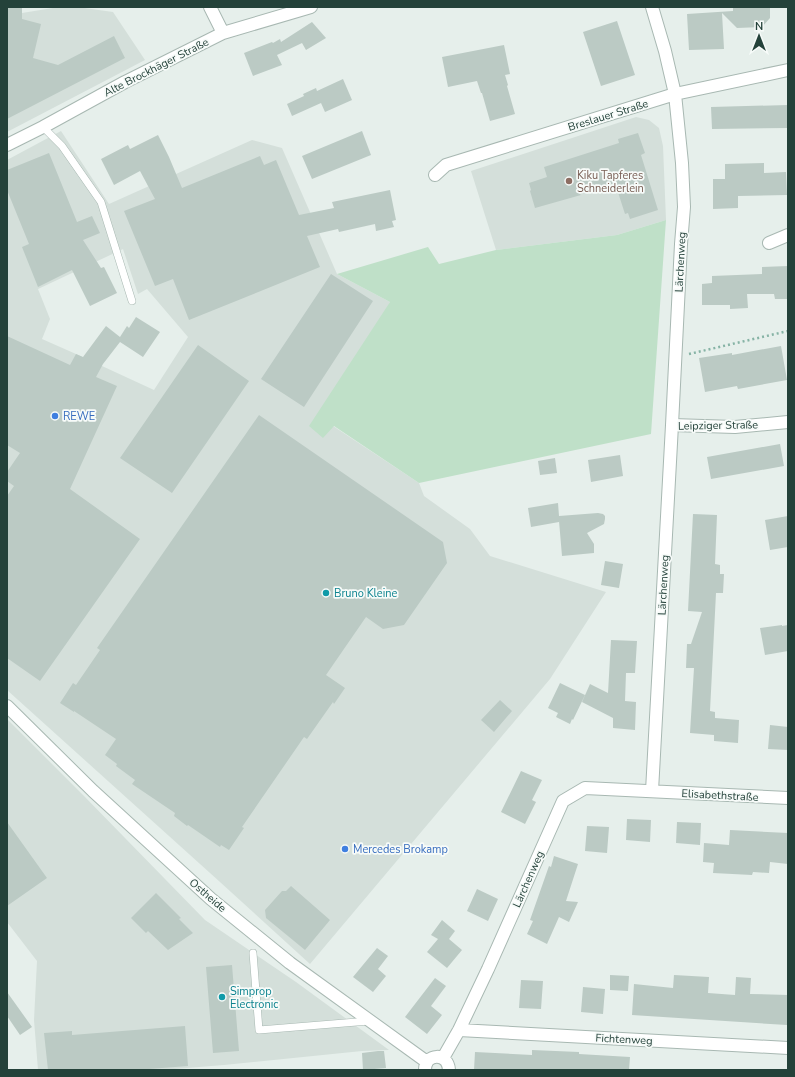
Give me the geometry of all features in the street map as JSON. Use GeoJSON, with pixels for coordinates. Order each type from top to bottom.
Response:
{"type":"FeatureCollection","features":[{"type":"Feature","properties":{"kind":"street"},"geometry":{"type":"LineString","coordinates":[[210,7],[223,33]]}},
{"type":"Feature","properties":{"kind":"street","name":"Alte Brockhäger Straße"},"geometry":{"type":"LineString","coordinates":[[7,145],[125,82],[223,33],[311,7]]}},
{"type":"Feature","properties":{"kind":"street","name":"Lärchenweg"},"geometry":{"type":"LineString","coordinates":[[444,1058],[491,962],[563,801],[585,788],[652,791],[684,207],[682,163],[675,94],[665,51],[652,7]]}},
{"type":"Feature","properties":{"kind":"street","name":"Breslauer Straße"},"geometry":{"type":"LineString","coordinates":[[435,176],[446,165],[675,94],[788,70]]}},
{"type":"Feature","properties":{"kind":"street"},"geometry":{"type":"LineString","coordinates":[[769,244],[788,235]]}},
{"type":"Feature","properties":{"kind":"street","name":"Leipziger Straße"},"geometry":{"type":"LineString","coordinates":[[672,425],[735,427],[788,422]]}},
{"type":"Feature","properties":{"kind":"street","name":"Ostheide"},"geometry":{"type":"LineString","coordinates":[[7,706],[93,791],[211,899],[290,963],[371,1021],[426,1066]]}},
{"type":"Feature","properties":{"kind":"street","name":"Elisabethstraße"},"geometry":{"type":"LineString","coordinates":[[652,791],[788,798]]}},
{"type":"Feature","properties":{"kind":"street","name":"Fichtenweg"},"geometry":{"type":"LineString","coordinates":[[459,1030],[788,1048]]}},
{"type":"Feature","properties":{"kind":"street"},"geometry":{"type":"LineString","coordinates":[[426,1066],[430,1058],[439,1057],[444,1058],[448,1063],[449,1070]]}},
{"type":"Feature","properties":{"kind":"lane"},"geometry":{"type":"LineString","coordinates":[[43,127],[62,146],[100,202],[132,301]]}},
{"type":"Feature","properties":{"kind":"lane"},"geometry":{"type":"LineString","coordinates":[[253,953],[259,1030],[371,1021]]}},
{"type":"Feature","properties":{"kind":"path"},"geometry":{"type":"LineString","coordinates":[[675,356],[788,331]]}},
{"type":"Feature","properties":{"kind":"shaded area"},"geometry":{"type":"Polygon","coordinates":[[[59,7],[77,7],[113,12],[145,60],[7,132],[7,14],[59,7]]]}},
{"type":"Feature","properties":{"kind":"shaded area","name":"Kiku Tapferes Schneiderlein"},"geometry":{"type":"Polygon","coordinates":[[[636,117],[649,120],[659,128],[663,146],[666,220],[617,235],[496,250],[471,171],[636,117]]]}},
{"type":"Feature","properties":{"kind":"shaded area"},"geometry":{"type":"Polygon","coordinates":[[[61,131],[109,204],[252,140],[282,148],[337,274],[390,302],[333,426],[419,483],[424,496],[470,529],[490,556],[606,592],[550,679],[310,964],[7,690],[7,160],[61,131]],[[123,249],[38,289],[50,319],[42,339],[154,390],[188,337],[147,289],[138,294],[123,249]]]}},
{"type":"Feature","properties":{"kind":"shaded area"},"geometry":{"type":"Polygon","coordinates":[[[7,719],[205,920],[296,982],[389,1050],[362,1051],[162,1070],[38,1070],[34,1020],[37,961],[7,922],[7,719]]]}},
{"type":"Feature","properties":{"kind":"green space"},"geometry":{"type":"Polygon","coordinates":[[[666,220],[651,434],[419,483],[334,426],[323,438],[309,426],[390,302],[337,274],[428,247],[439,264],[496,250],[617,235],[666,220]]]}},
{"type":"Feature","properties":{"kind":"building"},"geometry":{"type":"Polygon","coordinates":[[[7,7],[22,7],[22,19],[41,24],[33,58],[58,65],[114,36],[125,58],[7,119],[7,7]]]}},
{"type":"Feature","properties":{"kind":"building"},"geometry":{"type":"Polygon","coordinates":[[[733,7],[770,7],[770,18],[762,27],[737,28],[722,13],[724,49],[689,50],[687,14],[733,11],[733,7]]]}},
{"type":"Feature","properties":{"kind":"building"},"geometry":{"type":"Polygon","coordinates":[[[617,21],[635,75],[601,86],[583,32],[617,21]]]}},
{"type":"Feature","properties":{"kind":"building"},"geometry":{"type":"Polygon","coordinates":[[[312,22],[326,38],[306,50],[302,43],[277,55],[282,65],[253,76],[244,53],[280,39],[281,42],[312,22]]]}},
{"type":"Feature","properties":{"kind":"building"},"geometry":{"type":"Polygon","coordinates":[[[504,45],[510,74],[505,75],[515,114],[490,121],[477,81],[448,87],[442,57],[504,45]]]}},
{"type":"Feature","properties":{"kind":"building"},"geometry":{"type":"Polygon","coordinates":[[[343,79],[352,100],[325,112],[321,103],[292,116],[287,104],[304,96],[303,94],[316,88],[317,91],[343,79]]]}},
{"type":"Feature","properties":{"kind":"building"},"geometry":{"type":"Polygon","coordinates":[[[788,105],[788,128],[712,129],[711,107],[788,105]]]}},
{"type":"Feature","properties":{"kind":"building"},"geometry":{"type":"Polygon","coordinates":[[[362,131],[371,155],[312,179],[302,156],[362,131]]]}},
{"type":"Feature","properties":{"kind":"building"},"geometry":{"type":"Polygon","coordinates":[[[638,133],[645,153],[641,155],[658,210],[630,219],[628,213],[625,214],[615,183],[580,194],[581,195],[535,208],[529,183],[547,177],[544,167],[619,143],[618,139],[638,133]]]}},
{"type":"Feature","properties":{"kind":"building"},"geometry":{"type":"Polygon","coordinates":[[[158,135],[182,188],[260,156],[264,165],[276,160],[299,215],[334,208],[332,202],[390,190],[396,220],[392,221],[394,227],[376,231],[375,224],[339,232],[338,229],[307,236],[320,267],[189,320],[173,279],[155,286],[124,211],[155,199],[140,171],[114,185],[101,159],[128,145],[130,149],[158,135]]]}},
{"type":"Feature","properties":{"kind":"building"},"geometry":{"type":"Polygon","coordinates":[[[49,153],[77,222],[92,216],[100,233],[83,240],[101,268],[104,267],[117,293],[90,306],[72,270],[38,287],[22,247],[29,244],[7,190],[7,170],[49,153]]]}},
{"type":"Feature","properties":{"kind":"building"},"geometry":{"type":"Polygon","coordinates":[[[764,163],[764,173],[786,172],[787,195],[738,196],[738,208],[713,209],[713,179],[725,179],[725,164],[764,163]]]}},
{"type":"Feature","properties":{"kind":"building"},"geometry":{"type":"Polygon","coordinates":[[[788,266],[788,299],[775,299],[774,294],[747,294],[748,308],[730,309],[730,305],[702,305],[702,284],[712,283],[712,276],[762,274],[762,267],[788,266]]]}},
{"type":"Feature","properties":{"kind":"building"},"geometry":{"type":"Polygon","coordinates":[[[331,274],[373,301],[304,407],[261,379],[331,274]]]}},
{"type":"Feature","properties":{"kind":"building"},"geometry":{"type":"Polygon","coordinates":[[[136,317],[160,332],[143,357],[120,342],[103,364],[96,377],[117,386],[70,489],[140,539],[40,681],[7,658],[7,496],[14,486],[7,481],[7,472],[20,453],[7,445],[7,336],[70,365],[76,354],[83,357],[106,326],[120,337],[127,326],[129,328],[136,317]]]}},
{"type":"Feature","properties":{"kind":"building"},"geometry":{"type":"Polygon","coordinates":[[[198,345],[249,381],[172,493],[120,458],[198,345]]]}},
{"type":"Feature","properties":{"kind":"building"},"geometry":{"type":"Polygon","coordinates":[[[781,346],[787,380],[738,389],[737,386],[705,392],[699,358],[732,353],[732,355],[781,346]]]}},
{"type":"Feature","properties":{"kind":"building"},"geometry":{"type":"Polygon","coordinates":[[[259,415],[443,542],[447,563],[404,625],[383,629],[366,617],[326,675],[345,688],[334,704],[333,702],[307,739],[304,737],[242,827],[244,828],[229,850],[221,845],[220,847],[188,825],[187,826],[174,816],[175,813],[132,784],[135,780],[116,766],[117,764],[105,755],[116,739],[60,703],[73,683],[76,685],[100,650],[97,648],[259,415]]]}},
{"type":"Feature","properties":{"kind":"building"},"geometry":{"type":"Polygon","coordinates":[[[780,444],[784,466],[711,479],[707,457],[780,444]]]}},
{"type":"Feature","properties":{"kind":"building"},"geometry":{"type":"Polygon","coordinates":[[[620,455],[623,476],[591,482],[588,460],[620,455]]]}},
{"type":"Feature","properties":{"kind":"building"},"geometry":{"type":"Polygon","coordinates":[[[555,458],[557,473],[540,475],[538,461],[555,458]]]}},
{"type":"Feature","properties":{"kind":"building"},"geometry":{"type":"Polygon","coordinates":[[[558,503],[559,516],[598,513],[605,516],[604,524],[587,533],[594,544],[594,553],[562,556],[559,521],[531,527],[528,508],[558,503]]]}},
{"type":"Feature","properties":{"kind":"building"},"geometry":{"type":"Polygon","coordinates":[[[693,514],[717,515],[715,564],[720,565],[720,574],[724,574],[723,593],[716,593],[710,711],[715,712],[715,718],[739,720],[738,743],[714,741],[714,735],[690,733],[694,668],[686,668],[687,644],[691,644],[702,612],[688,611],[693,514]]]}},
{"type":"Feature","properties":{"kind":"building"},"geometry":{"type":"Polygon","coordinates":[[[788,516],[788,547],[770,550],[765,520],[788,516]]]}},
{"type":"Feature","properties":{"kind":"building"},"geometry":{"type":"Polygon","coordinates":[[[605,561],[623,564],[619,588],[601,585],[605,561]]]}},
{"type":"Feature","properties":{"kind":"building"},"geometry":{"type":"Polygon","coordinates":[[[788,625],[788,651],[765,655],[760,628],[788,625]]]}},
{"type":"Feature","properties":{"kind":"building"},"geometry":{"type":"Polygon","coordinates":[[[611,640],[637,641],[635,673],[626,673],[625,701],[636,702],[635,730],[613,728],[613,718],[582,702],[590,684],[608,693],[611,640]]]}},
{"type":"Feature","properties":{"kind":"building"},"geometry":{"type":"Polygon","coordinates":[[[560,683],[585,695],[570,724],[556,717],[558,713],[548,708],[560,683]]]}},
{"type":"Feature","properties":{"kind":"building"},"geometry":{"type":"Polygon","coordinates":[[[500,700],[512,711],[494,732],[481,720],[500,700]]]}},
{"type":"Feature","properties":{"kind":"building"},"geometry":{"type":"Polygon","coordinates":[[[770,725],[788,727],[788,750],[768,749],[770,725]]]}},
{"type":"Feature","properties":{"kind":"building"},"geometry":{"type":"Polygon","coordinates":[[[521,771],[542,780],[532,800],[536,802],[525,824],[501,812],[521,771]]]}},
{"type":"Feature","properties":{"kind":"building"},"geometry":{"type":"Polygon","coordinates":[[[627,819],[651,820],[650,842],[626,840],[627,819]]]}},
{"type":"Feature","properties":{"kind":"building"},"geometry":{"type":"Polygon","coordinates":[[[7,822],[47,878],[7,906],[7,822]]]}},
{"type":"Feature","properties":{"kind":"building"},"geometry":{"type":"Polygon","coordinates":[[[677,822],[701,823],[700,845],[676,843],[677,822]]]}},
{"type":"Feature","properties":{"kind":"building"},"geometry":{"type":"Polygon","coordinates":[[[587,826],[609,827],[607,853],[585,851],[587,826]]]}},
{"type":"Feature","properties":{"kind":"building"},"geometry":{"type":"Polygon","coordinates":[[[730,830],[788,833],[788,864],[770,862],[769,873],[753,872],[752,875],[713,873],[714,863],[703,862],[704,843],[729,845],[730,830]]]}},
{"type":"Feature","properties":{"kind":"building"},"geometry":{"type":"Polygon","coordinates":[[[554,856],[578,864],[566,901],[578,902],[569,922],[559,917],[547,944],[527,934],[533,921],[530,920],[554,856]]]}},
{"type":"Feature","properties":{"kind":"building"},"geometry":{"type":"Polygon","coordinates":[[[291,886],[330,920],[305,950],[266,918],[265,910],[282,891],[286,891],[291,886]]]}},
{"type":"Feature","properties":{"kind":"building"},"geometry":{"type":"Polygon","coordinates":[[[477,889],[498,899],[488,921],[467,911],[477,889]]]}},
{"type":"Feature","properties":{"kind":"building"},"geometry":{"type":"Polygon","coordinates":[[[156,893],[181,918],[179,919],[193,933],[168,950],[148,931],[146,933],[131,918],[156,893]]]}},
{"type":"Feature","properties":{"kind":"building"},"geometry":{"type":"Polygon","coordinates":[[[442,920],[455,931],[449,939],[462,950],[447,968],[427,952],[438,939],[431,935],[442,920]]]}},
{"type":"Feature","properties":{"kind":"building"},"geometry":{"type":"Polygon","coordinates":[[[377,948],[388,956],[378,969],[386,976],[373,992],[353,977],[377,948]]]}},
{"type":"Feature","properties":{"kind":"building","name":"Simprop Electronic"},"geometry":{"type":"Polygon","coordinates":[[[232,965],[239,1051],[213,1053],[206,967],[232,965]]]}},
{"type":"Feature","properties":{"kind":"building"},"geometry":{"type":"Polygon","coordinates":[[[610,975],[629,976],[628,991],[610,990],[610,975]]]}},
{"type":"Feature","properties":{"kind":"building"},"geometry":{"type":"Polygon","coordinates":[[[674,975],[709,977],[708,993],[735,995],[736,977],[751,978],[750,994],[788,995],[787,1025],[632,1015],[634,984],[673,988],[674,975]]]}},
{"type":"Feature","properties":{"kind":"building"},"geometry":{"type":"Polygon","coordinates":[[[435,978],[446,986],[431,1006],[442,1015],[427,1034],[405,1017],[435,978]]]}},
{"type":"Feature","properties":{"kind":"building"},"geometry":{"type":"Polygon","coordinates":[[[521,980],[543,981],[541,1009],[519,1008],[521,980]]]}},
{"type":"Feature","properties":{"kind":"building"},"geometry":{"type":"Polygon","coordinates":[[[583,987],[605,989],[603,1014],[581,1012],[583,987]]]}},
{"type":"Feature","properties":{"kind":"building"},"geometry":{"type":"Polygon","coordinates":[[[7,992],[32,1027],[20,1035],[7,1016],[7,992]]]}},
{"type":"Feature","properties":{"kind":"building"},"geometry":{"type":"Polygon","coordinates":[[[185,1026],[188,1066],[136,1070],[48,1070],[44,1033],[72,1031],[72,1035],[185,1026]]]}},
{"type":"Feature","properties":{"kind":"building"},"geometry":{"type":"Polygon","coordinates":[[[532,1050],[579,1052],[579,1054],[630,1057],[629,1070],[474,1070],[475,1052],[532,1055],[532,1050]]]}},
{"type":"Feature","properties":{"kind":"building"},"geometry":{"type":"Polygon","coordinates":[[[384,1051],[386,1068],[363,1070],[362,1053],[384,1051]]]}},
{"type":"Feature","properties":{"kind":"place","name":"Kiku Tapferes Schneiderlein"},"geometry":{"type":"Point","coordinates":[569,181]}},
{"type":"Feature","properties":{"kind":"place","name":"REWE"},"geometry":{"type":"Point","coordinates":[55,416]}},
{"type":"Feature","properties":{"kind":"place","name":"Bruno Kleine"},"geometry":{"type":"Point","coordinates":[326,593]}},
{"type":"Feature","properties":{"kind":"place","name":"Mercedes Brokamp"},"geometry":{"type":"Point","coordinates":[345,849]}},
{"type":"Feature","properties":{"kind":"place","name":"Simprop Electronic"},"geometry":{"type":"Point","coordinates":[222,997]}}]}
